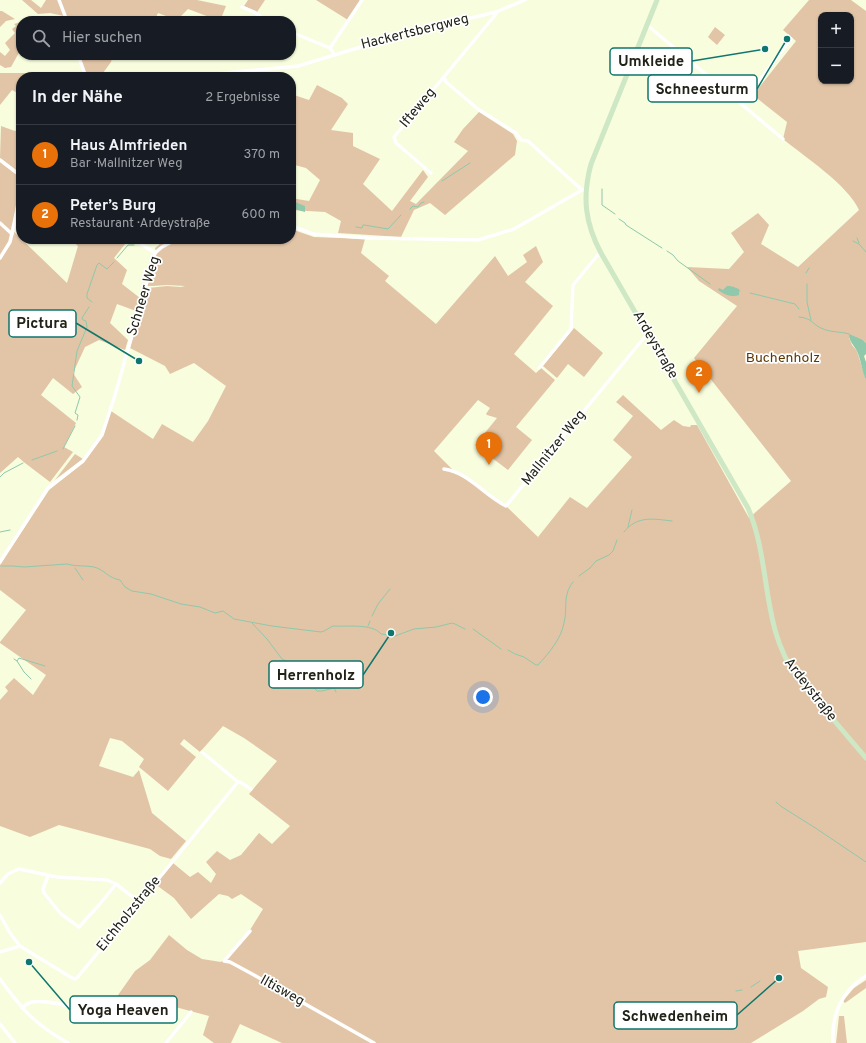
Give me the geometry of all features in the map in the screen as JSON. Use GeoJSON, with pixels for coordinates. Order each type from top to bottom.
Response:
{"type":"FeatureCollection","features":[{"type":"Feature","properties":{"kind":"main road","name":"Ardeystraße"},"geometry":{"type":"LineString","coordinates":[[657,0],[592,164],[584,190],[589,224],[601,253],[750,513],[762,553],[772,623],[778,644],[788,665],[797,678],[866,758]]}},
{"type":"Feature","properties":{"kind":"street"},"geometry":{"type":"LineString","coordinates":[[59,0],[65,16]]}},
{"type":"Feature","properties":{"kind":"street","name":"Hackertsbergweg"},"geometry":{"type":"LineString","coordinates":[[330,48],[362,0]]}},
{"type":"Feature","properties":{"kind":"street","name":"Hackertsbergweg"},"geometry":{"type":"LineString","coordinates":[[240,72],[287,68],[312,62],[334,54],[404,34],[496,12],[525,0]]}},
{"type":"Feature","properties":{"kind":"street"},"geometry":{"type":"LineString","coordinates":[[242,7],[260,16]]}},
{"type":"Feature","properties":{"kind":"street","name":"Hackertsbergweg"},"geometry":{"type":"LineString","coordinates":[[445,76],[496,14],[496,12]]}},
{"type":"Feature","properties":{"kind":"street"},"geometry":{"type":"LineString","coordinates":[[647,25],[783,139]]}},
{"type":"Feature","properties":{"kind":"street"},"geometry":{"type":"LineString","coordinates":[[296,34],[330,48],[334,54]]}},
{"type":"Feature","properties":{"kind":"street"},"geometry":{"type":"LineString","coordinates":[[741,104],[792,39]]}},
{"type":"Feature","properties":{"kind":"street"},"geometry":{"type":"LineString","coordinates":[[80,60],[84,72]]}},
{"type":"Feature","properties":{"kind":"street"},"geometry":{"type":"LineString","coordinates":[[296,228],[314,234],[368,238],[478,240],[514,229],[584,190],[528,141],[521,140],[516,133],[478,109],[446,82],[445,76]]}},
{"type":"Feature","properties":{"kind":"street","name":"Ifteweg"},"geometry":{"type":"LineString","coordinates":[[431,173],[396,143],[394,139],[395,135],[445,76]]}},
{"type":"Feature","properties":{"kind":"street"},"geometry":{"type":"LineString","coordinates":[[0,160],[16,172]]}},
{"type":"Feature","properties":{"kind":"street"},"geometry":{"type":"LineString","coordinates":[[0,258],[10,242],[16,215]]}},
{"type":"Feature","properties":{"kind":"street"},"geometry":{"type":"LineString","coordinates":[[0,223],[12,234]]}},
{"type":"Feature","properties":{"kind":"street"},"geometry":{"type":"LineString","coordinates":[[142,244],[156,253]]}},
{"type":"Feature","properties":{"kind":"street","name":"Schneer Weg"},"geometry":{"type":"LineString","coordinates":[[0,562],[48,488],[83,461],[102,435],[156,253],[168,244]]}},
{"type":"Feature","properties":{"kind":"street"},"geometry":{"type":"LineString","coordinates":[[539,368],[571,329],[573,285],[601,253]]}},
{"type":"Feature","properties":{"kind":"street","name":"Mallnitzer Weg"},"geometry":{"type":"LineString","coordinates":[[444,469],[453,470],[495,500],[506,506],[648,334]]}},
{"type":"Feature","properties":{"kind":"street"},"geometry":{"type":"LineString","coordinates":[[202,752],[238,782],[251,789]]}},
{"type":"Feature","properties":{"kind":"street","name":"Eichholzstraße"},"geometry":{"type":"LineString","coordinates":[[20,946],[75,979],[238,782]]}},
{"type":"Feature","properties":{"kind":"street"},"geometry":{"type":"LineString","coordinates":[[0,883],[8,874],[19,869],[48,876],[70,879],[96,878],[107,880],[116,884],[139,902]]}},
{"type":"Feature","properties":{"kind":"street"},"geometry":{"type":"LineString","coordinates":[[48,876],[43,889],[44,893],[61,914],[79,927],[116,884]]}},
{"type":"Feature","properties":{"kind":"street"},"geometry":{"type":"LineString","coordinates":[[0,915],[10,933],[20,946],[0,952]]}},
{"type":"Feature","properties":{"kind":"street","name":"Iltisweg"},"geometry":{"type":"LineString","coordinates":[[250,931],[224,962],[230,962],[236,965],[374,1043]]}},
{"type":"Feature","properties":{"kind":"street"},"geometry":{"type":"LineString","coordinates":[[833,1043],[834,1022],[838,1006],[851,987],[866,976]]}},
{"type":"Feature","properties":{"kind":"street"},"geometry":{"type":"LineString","coordinates":[[0,979],[22,1008],[35,1022],[68,1043]]}},
{"type":"Feature","properties":{"kind":"street"},"geometry":{"type":"LineString","coordinates":[[22,1008],[33,1002],[44,1002],[91,1012],[96,1010]]}},
{"type":"Feature","properties":{"kind":"street"},"geometry":{"type":"LineString","coordinates":[[166,1043],[191,1012]]}},
{"type":"Feature","properties":{"kind":"street"},"geometry":{"type":"LineString","coordinates":[[0,1024],[15,1043]]}},
{"type":"Feature","properties":{"kind":"green space"},"geometry":{"type":"Polygon","coordinates":[[[22,0],[31,0],[41,8],[46,0],[58,0],[64,16],[50,13],[38,14],[22,0]]]}},
{"type":"Feature","properties":{"kind":"green space"},"geometry":{"type":"Polygon","coordinates":[[[60,0],[197,0],[226,6],[222,16],[207,16],[188,9],[181,16],[166,16],[158,13],[156,16],[65,16],[60,0]]]}},
{"type":"Feature","properties":{"kind":"green space"},"geometry":{"type":"Polygon","coordinates":[[[248,0],[265,0],[257,12],[244,6],[248,0]]]}},
{"type":"Feature","properties":{"kind":"green space"},"geometry":{"type":"Polygon","coordinates":[[[316,0],[360,0],[348,20],[316,0]]]}},
{"type":"Feature","properties":{"kind":"green space","name":"Buchenholz"},"geometry":{"type":"Polygon","coordinates":[[[809,0],[851,0],[866,11],[866,343],[863,340],[849,338],[857,351],[866,380],[866,942],[798,951],[801,968],[828,987],[826,997],[819,999],[803,1011],[751,1043],[282,1043],[240,1024],[231,1043],[214,1043],[203,1035],[209,1016],[134,996],[125,1003],[116,998],[135,971],[150,960],[169,935],[187,950],[202,959],[221,962],[250,930],[263,909],[241,894],[232,899],[228,896],[219,894],[191,919],[174,898],[155,884],[173,863],[190,877],[198,872],[211,883],[216,874],[206,862],[217,851],[230,860],[241,855],[259,833],[272,844],[290,826],[249,794],[277,761],[244,738],[223,726],[200,752],[184,739],[180,744],[196,757],[168,791],[139,767],[144,759],[122,741],[110,738],[99,766],[133,777],[139,770],[152,813],[186,841],[171,859],[160,856],[150,849],[59,825],[30,837],[0,826],[0,700],[8,691],[5,687],[14,678],[33,695],[46,675],[0,643],[26,610],[0,590],[0,565],[49,490],[84,462],[103,436],[111,411],[153,439],[162,424],[193,442],[208,421],[226,386],[194,363],[170,374],[165,366],[130,348],[148,288],[185,286],[167,285],[147,286],[155,262],[155,248],[160,244],[296,244],[296,231],[314,237],[365,239],[361,253],[389,276],[385,281],[436,324],[495,256],[508,276],[527,262],[523,255],[536,246],[543,262],[525,282],[553,306],[514,354],[536,373],[541,368],[555,380],[516,427],[532,440],[508,470],[475,445],[497,418],[487,415],[486,414],[490,408],[478,400],[434,451],[453,470],[506,506],[539,538],[538,537],[570,497],[587,508],[632,457],[613,440],[633,416],[616,402],[623,395],[661,430],[674,420],[683,426],[690,427],[691,425],[697,425],[749,518],[791,481],[694,358],[737,306],[699,281],[687,267],[729,269],[744,252],[731,233],[758,213],[769,225],[761,244],[798,267],[859,210],[846,191],[836,181],[783,139],[787,122],[753,95],[796,41],[783,30],[809,0]]]}},
{"type":"Feature","properties":{"kind":"green space"},"geometry":{"type":"Polygon","coordinates":[[[0,11],[15,19],[6,21],[0,27],[0,11]]]}},
{"type":"Feature","properties":{"kind":"green space"},"geometry":{"type":"Polygon","coordinates":[[[16,26],[16,58],[11,67],[5,68],[0,65],[0,52],[5,56],[10,50],[5,43],[15,33],[12,29],[16,26]]]}},
{"type":"Feature","properties":{"kind":"green space"},"geometry":{"type":"Polygon","coordinates":[[[715,27],[725,35],[717,45],[708,37],[715,27]]]}},
{"type":"Feature","properties":{"kind":"green space"},"geometry":{"type":"Polygon","coordinates":[[[81,60],[112,60],[104,72],[85,72],[81,60]]]}},
{"type":"Feature","properties":{"kind":"green space"},"geometry":{"type":"Polygon","coordinates":[[[0,73],[16,73],[16,92],[12,90],[0,105],[0,73]]]}},
{"type":"Feature","properties":{"kind":"green space"},"geometry":{"type":"Polygon","coordinates":[[[317,85],[342,98],[348,104],[331,130],[353,133],[353,146],[380,159],[363,184],[392,211],[423,170],[428,177],[410,201],[416,204],[468,151],[454,142],[463,129],[479,112],[513,134],[517,141],[515,155],[445,215],[430,203],[414,210],[401,237],[338,233],[341,221],[325,212],[296,210],[296,199],[309,201],[320,180],[306,168],[296,165],[296,96],[309,100],[317,85]]]}},
{"type":"Feature","properties":{"kind":"green space"},"geometry":{"type":"Polygon","coordinates":[[[1,126],[16,130],[16,171],[0,158],[1,126]]]}},
{"type":"Feature","properties":{"kind":"green space"},"geometry":{"type":"Polygon","coordinates":[[[0,161],[16,174],[16,204],[12,230],[16,234],[16,244],[27,244],[67,283],[78,246],[76,244],[125,244],[114,258],[127,270],[122,284],[140,298],[136,311],[117,304],[110,323],[128,340],[125,350],[99,340],[85,347],[73,373],[82,387],[73,394],[53,378],[41,395],[76,423],[64,447],[73,452],[50,482],[18,457],[0,473],[0,161]]]}},
{"type":"Feature","properties":{"kind":"green space"},"geometry":{"type":"Polygon","coordinates":[[[574,328],[603,353],[584,377],[568,364],[557,378],[543,366],[574,328]]]}},
{"type":"Feature","properties":{"kind":"green space"},"geometry":{"type":"Polygon","coordinates":[[[75,454],[83,459],[55,480],[75,454]]]}},
{"type":"Feature","properties":{"kind":"green space"},"geometry":{"type":"Polygon","coordinates":[[[866,980],[866,988],[845,1003],[843,1001],[854,988],[866,980]]]}},
{"type":"Feature","properties":{"kind":"green space"},"geometry":{"type":"Polygon","coordinates":[[[839,1016],[844,1016],[847,1043],[836,1043],[839,1016]]]}},
{"type":"Feature","properties":{"kind":"shaded area"},"geometry":{"type":"Polygon","coordinates":[[[296,202],[305,206],[305,212],[296,210],[296,202]]]}},
{"type":"Feature","properties":{"kind":"shaded area"},"geometry":{"type":"Polygon","coordinates":[[[727,286],[739,289],[739,295],[730,296],[718,290],[719,288],[723,290],[727,286]]]}},
{"type":"Feature","properties":{"kind":"shaded area"},"geometry":{"type":"Polygon","coordinates":[[[849,334],[863,340],[866,343],[866,354],[864,356],[866,362],[866,380],[858,354],[849,337],[849,334]]]}},
{"type":"Feature","properties":{"kind":"waterway"},"geometry":{"type":"LineString","coordinates":[[442,181],[470,163]]}},
{"type":"Feature","properties":{"kind":"waterway"},"geometry":{"type":"LineString","coordinates":[[602,189],[602,205],[615,214]]}},
{"type":"Feature","properties":{"kind":"waterway"},"geometry":{"type":"LineString","coordinates":[[410,209],[413,206],[418,207],[424,202]]}},
{"type":"Feature","properties":{"kind":"waterway"},"geometry":{"type":"LineString","coordinates":[[356,227],[362,228],[364,225],[388,229],[401,215]]}},
{"type":"Feature","properties":{"kind":"waterway"},"geometry":{"type":"LineString","coordinates":[[619,219],[662,248]]}},
{"type":"Feature","properties":{"kind":"waterway"},"geometry":{"type":"LineString","coordinates":[[857,238],[859,243]]}},
{"type":"Feature","properties":{"kind":"waterway"},"geometry":{"type":"LineString","coordinates":[[853,241],[859,244],[866,252]]}},
{"type":"Feature","properties":{"kind":"waterway"},"geometry":{"type":"LineString","coordinates":[[117,258],[128,245],[134,245]]}},
{"type":"Feature","properties":{"kind":"waterway"},"geometry":{"type":"LineString","coordinates":[[667,251],[678,261],[710,284]]}},
{"type":"Feature","properties":{"kind":"waterway"},"geometry":{"type":"LineString","coordinates":[[92,302],[87,298],[87,294],[97,265],[99,263],[107,269],[114,262]]}},
{"type":"Feature","properties":{"kind":"waterway"},"geometry":{"type":"LineString","coordinates":[[806,273],[809,268]]}},
{"type":"Feature","properties":{"kind":"waterway"},"geometry":{"type":"LineString","coordinates":[[807,284],[807,302],[811,320]]}},
{"type":"Feature","properties":{"kind":"waterway"},"geometry":{"type":"LineString","coordinates":[[733,287],[740,291]]}},
{"type":"Feature","properties":{"kind":"waterway"},"geometry":{"type":"LineString","coordinates":[[750,293],[795,304],[799,309]]}},
{"type":"Feature","properties":{"kind":"waterway"},"geometry":{"type":"LineString","coordinates":[[77,420],[78,415],[75,413],[80,397],[72,386],[77,351],[87,327],[86,321],[82,318],[89,307]]}},
{"type":"Feature","properties":{"kind":"waterway"},"geometry":{"type":"LineString","coordinates":[[799,317],[809,320],[825,330],[849,334]]}},
{"type":"Feature","properties":{"kind":"waterway"},"geometry":{"type":"LineString","coordinates":[[63,449],[75,426]]}},
{"type":"Feature","properties":{"kind":"waterway"},"geometry":{"type":"LineString","coordinates":[[32,460],[57,451]]}},
{"type":"Feature","properties":{"kind":"waterway"},"geometry":{"type":"LineString","coordinates":[[0,477],[4,473],[23,463]]}},
{"type":"Feature","properties":{"kind":"waterway"},"geometry":{"type":"LineString","coordinates":[[628,527],[632,510]]}},
{"type":"Feature","properties":{"kind":"waterway"},"geometry":{"type":"LineString","coordinates":[[624,532],[634,523],[646,519],[672,521]]}},
{"type":"Feature","properties":{"kind":"waterway"},"geometry":{"type":"LineString","coordinates":[[0,532],[10,530]]}},
{"type":"Feature","properties":{"kind":"waterway"},"geometry":{"type":"LineString","coordinates":[[579,576],[590,568],[596,561],[609,555],[613,551],[617,540]]}},
{"type":"Feature","properties":{"kind":"waterway"},"geometry":{"type":"LineString","coordinates":[[1,566],[24,567],[67,564],[94,567],[112,578],[120,580],[125,587],[132,591],[151,594],[181,604],[200,607],[215,613],[223,611],[234,619],[272,626],[321,632],[333,626],[358,626],[372,628],[381,634],[395,636],[414,629],[436,627],[452,623],[465,629]]}},
{"type":"Feature","properties":{"kind":"waterway"},"geometry":{"type":"LineString","coordinates":[[75,568],[83,580]]}},
{"type":"Feature","properties":{"kind":"waterway"},"geometry":{"type":"LineString","coordinates":[[508,650],[538,665],[550,651],[560,635],[565,617],[566,597],[573,582]]}},
{"type":"Feature","properties":{"kind":"waterway"},"geometry":{"type":"LineString","coordinates":[[372,616],[378,604],[390,589]]}},
{"type":"Feature","properties":{"kind":"waterway"},"geometry":{"type":"LineString","coordinates":[[368,626],[370,621]]}},
{"type":"Feature","properties":{"kind":"waterway"},"geometry":{"type":"LineString","coordinates":[[252,623],[267,639],[282,659],[291,663],[306,674],[317,691],[334,688],[336,692]]}},
{"type":"Feature","properties":{"kind":"waterway"},"geometry":{"type":"LineString","coordinates":[[473,629],[501,649]]}},
{"type":"Feature","properties":{"kind":"waterway"},"geometry":{"type":"LineString","coordinates":[[14,659],[17,661],[19,658],[45,666]]}},
{"type":"Feature","properties":{"kind":"waterway"},"geometry":{"type":"LineString","coordinates":[[17,661],[24,672],[31,679]]}},
{"type":"Feature","properties":{"kind":"waterway"},"geometry":{"type":"LineString","coordinates":[[776,802],[866,862]]}},
{"type":"Feature","properties":{"kind":"waterway"},"geometry":{"type":"LineString","coordinates":[[751,987],[760,981]]}},
{"type":"Feature","properties":{"kind":"waterway"},"geometry":{"type":"LineString","coordinates":[[736,991],[742,990]]}},
{"type":"Feature","properties":{"kind":"place","name":"Schneesturm"},"geometry":{"type":"Point","coordinates":[787,39]}},
{"type":"Feature","properties":{"kind":"place","name":"Umkleide"},"geometry":{"type":"Point","coordinates":[765,49]}},
{"type":"Feature","properties":{"kind":"place","name":"Pictura"},"geometry":{"type":"Point","coordinates":[139,361]}},
{"type":"Feature","properties":{"kind":"place","name":"Peter’s Burg"},"geometry":{"type":"Point","coordinates":[699,393]}},
{"type":"Feature","properties":{"kind":"place","name":"Haus Almfrieden"},"geometry":{"type":"Point","coordinates":[489,465]}},
{"type":"Feature","properties":{"kind":"place","name":"Herrenholz"},"geometry":{"type":"Point","coordinates":[391,633]}},
{"type":"Feature","properties":{"kind":"place","name":"Yoga Heaven"},"geometry":{"type":"Point","coordinates":[29,962]}},
{"type":"Feature","properties":{"kind":"place","name":"Schwedenheim"},"geometry":{"type":"Point","coordinates":[779,978]}}]}
